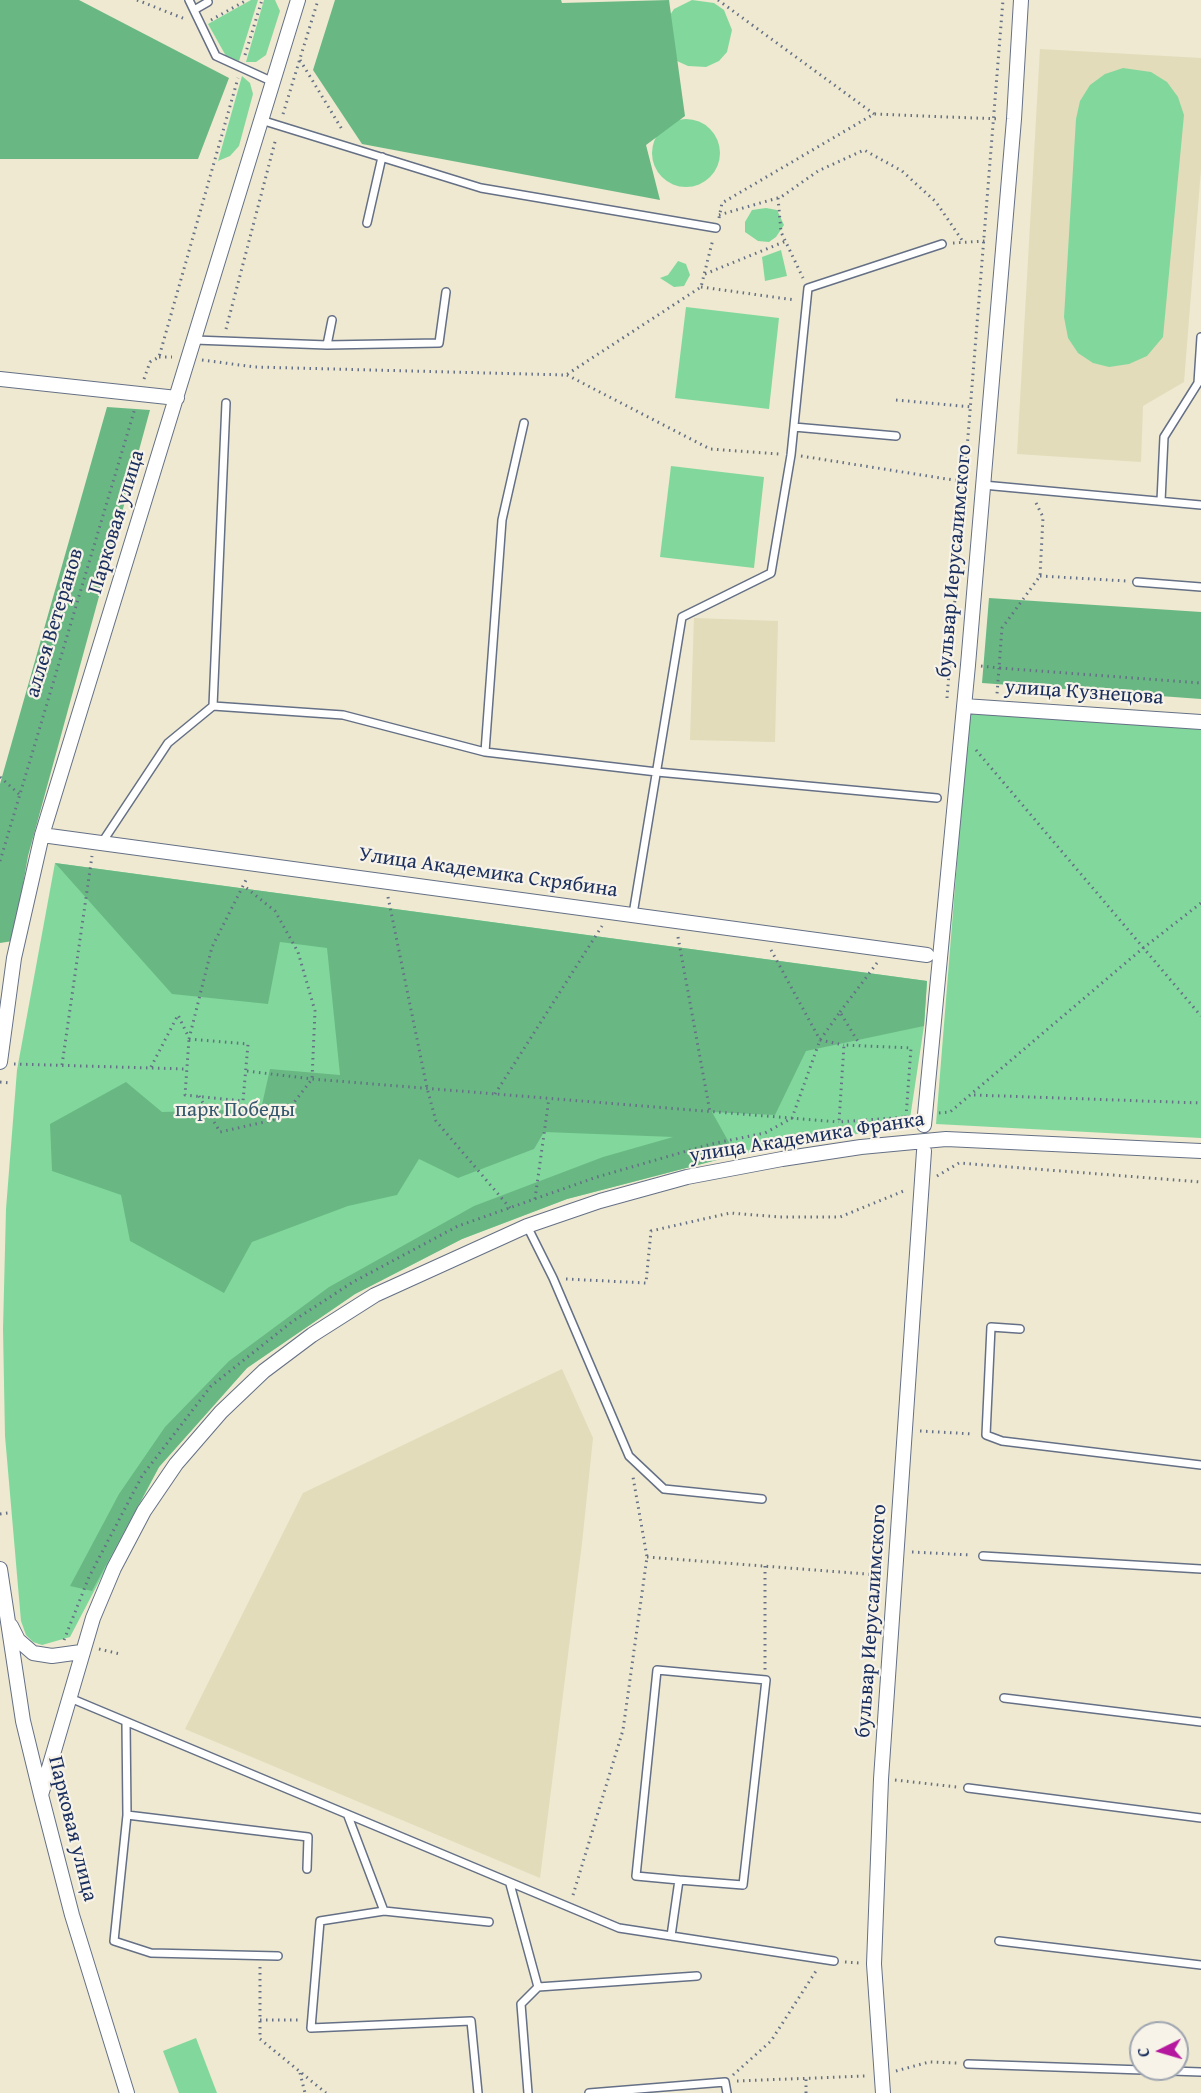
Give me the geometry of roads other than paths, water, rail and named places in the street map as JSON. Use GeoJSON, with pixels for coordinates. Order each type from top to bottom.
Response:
{"type":"FeatureCollection","features":[{"type":"Feature","properties":{"kind":"street","name":"Парковая улица"},"geometry":{"type":"LineString","coordinates":[[7,1063],[14,958],[42,835],[190,358],[297,0]]}},
{"type":"Feature","properties":{"kind":"street","name":"бульвар Иерусалимского"},"geometry":{"type":"LineString","coordinates":[[924,1120],[962,732],[1014,119],[1021,0]]}},
{"type":"Feature","properties":{"kind":"street"},"geometry":{"type":"LineString","coordinates":[[0,379],[177,398]]}},
{"type":"Feature","properties":{"kind":"street","name":"улица Кузнецова"},"geometry":{"type":"LineString","coordinates":[[964,706],[1201,722]]}},
{"type":"Feature","properties":{"kind":"street","name":"Улица Академика Скрябина"},"geometry":{"type":"LineString","coordinates":[[42,835],[927,955]]}},
{"type":"Feature","properties":{"kind":"street","name":"улица Академика Франка"},"geometry":{"type":"LineString","coordinates":[[41,1795],[81,1652],[114,1568],[144,1511],[176,1464],[221,1412],[264,1371],[312,1335],[375,1295],[527,1226],[687,1177],[861,1147],[946,1139],[1201,1151]]}},
{"type":"Feature","properties":{"kind":"street","name":"бульвар Иерусалимского"},"geometry":{"type":"LineString","coordinates":[[883,2093],[874,1964],[881,1779],[924,1151]]}},
{"type":"Feature","properties":{"kind":"street","name":"Парковая улица"},"geometry":{"type":"LineString","coordinates":[[0,1569],[23,1720],[41,1795],[72,1915],[127,2093]]}},
{"type":"Feature","properties":{"kind":"street"},"geometry":{"type":"LineString","coordinates":[[6,1617],[18,1640],[33,1653],[52,1656],[81,1652]]}},
{"type":"Feature","properties":{"kind":"lane"},"geometry":{"type":"LineString","coordinates":[[189,0],[216,56],[271,81]]}},
{"type":"Feature","properties":{"kind":"lane"},"geometry":{"type":"LineString","coordinates":[[194,10],[208,2]]}},
{"type":"Feature","properties":{"kind":"lane"},"geometry":{"type":"LineString","coordinates":[[260,120],[481,188],[716,228]]}},
{"type":"Feature","properties":{"kind":"lane"},"geometry":{"type":"LineString","coordinates":[[367,223],[382,157]]}},
{"type":"Feature","properties":{"kind":"lane"},"geometry":{"type":"LineString","coordinates":[[633,914],[682,617],[771,573],[791,455],[808,288],[942,244]]}},
{"type":"Feature","properties":{"kind":"lane"},"geometry":{"type":"LineString","coordinates":[[195,340],[327,345],[439,343],[446,292]]}},
{"type":"Feature","properties":{"kind":"lane"},"geometry":{"type":"LineString","coordinates":[[327,345],[332,320]]}},
{"type":"Feature","properties":{"kind":"lane"},"geometry":{"type":"LineString","coordinates":[[1161,501],[1164,437],[1198,383],[1201,337]]}},
{"type":"Feature","properties":{"kind":"lane"},"geometry":{"type":"LineString","coordinates":[[213,706],[226,403]]}},
{"type":"Feature","properties":{"kind":"lane"},"geometry":{"type":"LineString","coordinates":[[485,752],[502,520],[524,423]]}},
{"type":"Feature","properties":{"kind":"lane"},"geometry":{"type":"LineString","coordinates":[[794,427],[896,436]]}},
{"type":"Feature","properties":{"kind":"lane"},"geometry":{"type":"LineString","coordinates":[[983,485],[1201,505]]}},
{"type":"Feature","properties":{"kind":"lane"},"geometry":{"type":"LineString","coordinates":[[1137,582],[1201,587]]}},
{"type":"Feature","properties":{"kind":"lane"},"geometry":{"type":"LineString","coordinates":[[98,843],[168,743],[213,706],[343,715],[485,752],[657,772],[937,798]]}},
{"type":"Feature","properties":{"kind":"lane"},"geometry":{"type":"LineString","coordinates":[[527,1226],[553,1278],[629,1456],[664,1490],[762,1499]]}},
{"type":"Feature","properties":{"kind":"lane"},"geometry":{"type":"LineString","coordinates":[[1020,1329],[991,1327],[986,1435],[1002,1441],[1201,1465]]}},
{"type":"Feature","properties":{"kind":"lane"},"geometry":{"type":"LineString","coordinates":[[983,1556],[1201,1569]]}},
{"type":"Feature","properties":{"kind":"lane"},"geometry":{"type":"LineString","coordinates":[[657,1670],[766,1680],[743,1884],[679,1880],[636,1876],[657,1670]]}},
{"type":"Feature","properties":{"kind":"lane"},"geometry":{"type":"LineString","coordinates":[[69,1698],[619,1928],[834,1961]]}},
{"type":"Feature","properties":{"kind":"lane"},"geometry":{"type":"LineString","coordinates":[[1004,1698],[1201,1722]]}},
{"type":"Feature","properties":{"kind":"lane"},"geometry":{"type":"LineString","coordinates":[[126,1722],[127,1815],[114,1941],[151,1953],[278,1956]]}},
{"type":"Feature","properties":{"kind":"lane"},"geometry":{"type":"LineString","coordinates":[[968,1788],[1201,1818]]}},
{"type":"Feature","properties":{"kind":"lane"},"geometry":{"type":"LineString","coordinates":[[127,1815],[308,1837],[307,1869]]}},
{"type":"Feature","properties":{"kind":"lane"},"geometry":{"type":"LineString","coordinates":[[348,1816],[384,1911]]}},
{"type":"Feature","properties":{"kind":"lane"},"geometry":{"type":"LineString","coordinates":[[671,1936],[679,1880]]}},
{"type":"Feature","properties":{"kind":"lane"},"geometry":{"type":"LineString","coordinates":[[510,1884],[538,1987]]}},
{"type":"Feature","properties":{"kind":"lane"},"geometry":{"type":"LineString","coordinates":[[478,2093],[471,2021],[311,2028],[320,1921],[384,1911],[489,1922]]}},
{"type":"Feature","properties":{"kind":"lane"},"geometry":{"type":"LineString","coordinates":[[999,1941],[1201,1965]]}},
{"type":"Feature","properties":{"kind":"lane"},"geometry":{"type":"LineString","coordinates":[[528,2093],[521,2004],[538,1987],[697,1976]]}},
{"type":"Feature","properties":{"kind":"lane"},"geometry":{"type":"LineString","coordinates":[[968,2064],[1201,2072]]}},
{"type":"Feature","properties":{"kind":"lane"},"geometry":{"type":"LineString","coordinates":[[589,2093],[725,2082],[727,2093]]}},
{"type":"Feature","properties":{"kind":"park label","name":"парк Победы"},"geometry":{"type":"Point","coordinates":[235,1111]}}]}
